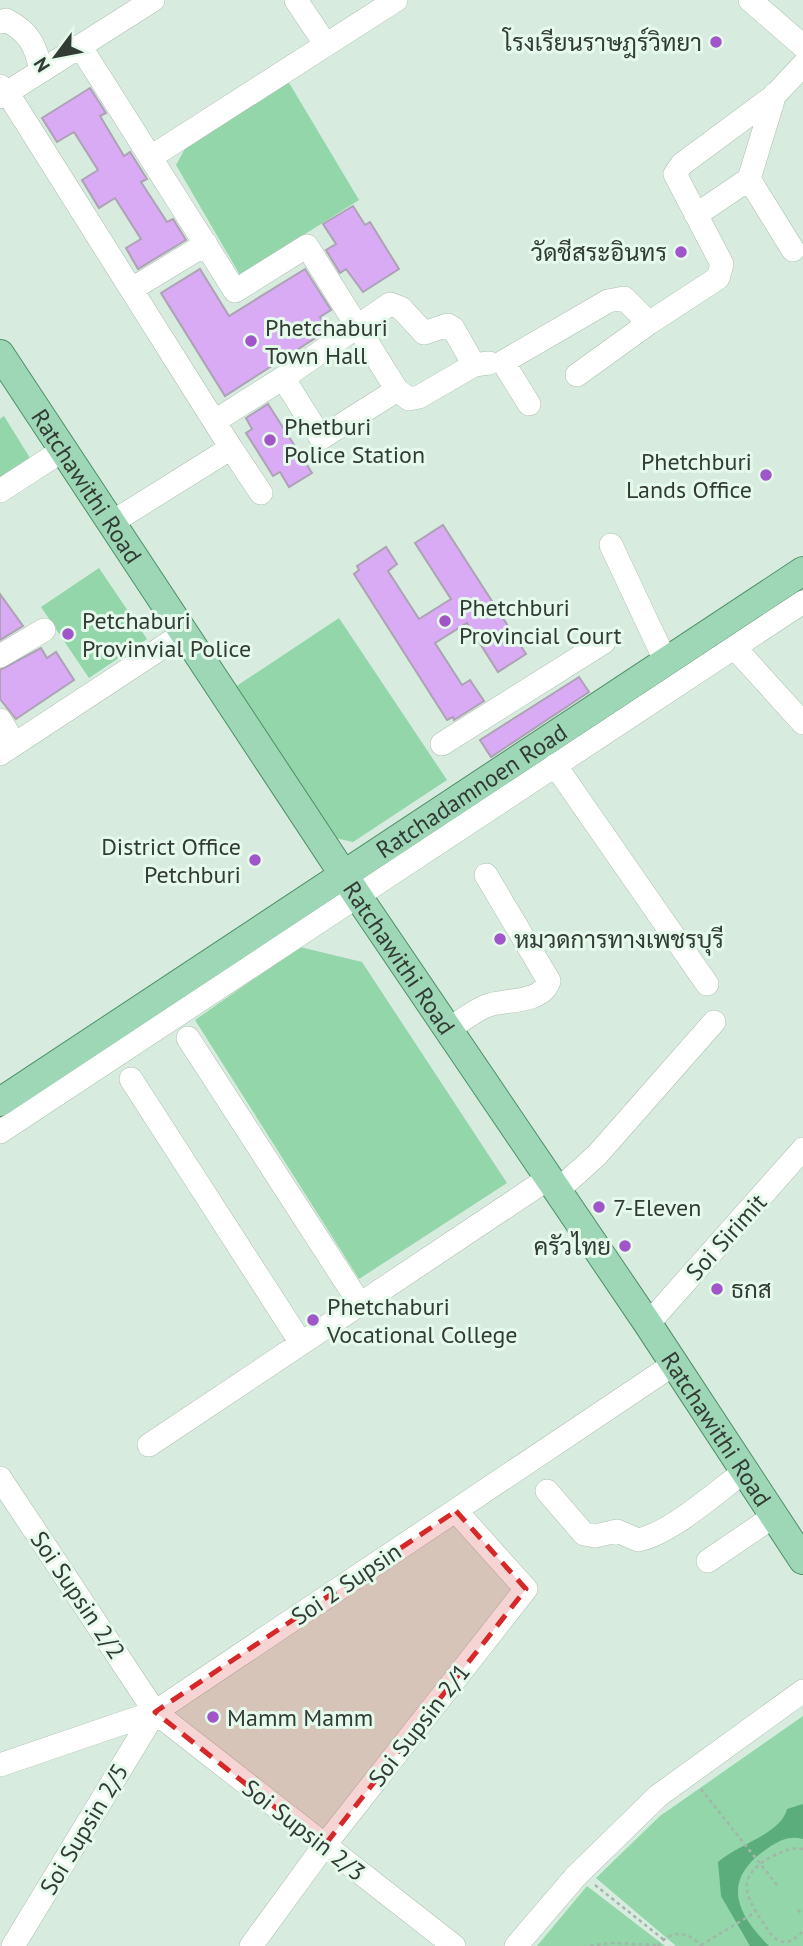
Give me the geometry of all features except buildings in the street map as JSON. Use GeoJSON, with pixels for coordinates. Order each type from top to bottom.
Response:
{"type":"FeatureCollection","features":[{"type":"Feature","properties":{"kind":"main road","name":"Ratchawithi Road"},"geometry":{"type":"LineString","coordinates":[[0,354],[350,885],[802,1556]]}},
{"type":"Feature","properties":{"kind":"main road","name":"Ratchadamnoen Road"},"geometry":{"type":"LineString","coordinates":[[0,1102],[162,1010],[350,885],[540,764],[665,660],[803,571]]}},
{"type":"Feature","properties":{"kind":"street"},"geometry":{"type":"LineString","coordinates":[[153,0],[40,71],[2,91],[132,289],[261,494]]}},
{"type":"Feature","properties":{"kind":"street"},"geometry":{"type":"LineString","coordinates":[[296,0],[326,46]]}},
{"type":"Feature","properties":{"kind":"street"},"geometry":{"type":"LineString","coordinates":[[151,157],[396,0]]}},
{"type":"Feature","properties":{"kind":"street"},"geometry":{"type":"LineString","coordinates":[[750,0],[803,46]]}},
{"type":"Feature","properties":{"kind":"street"},"geometry":{"type":"LineString","coordinates":[[5,14],[23,29],[36,47],[40,71]]}},
{"type":"Feature","properties":{"kind":"street"},"geometry":{"type":"LineString","coordinates":[[80,46],[235,291],[307,246],[397,390],[409,398],[419,397],[474,365],[503,362],[617,298],[630,302],[649,323]]}},
{"type":"Feature","properties":{"kind":"street"},"geometry":{"type":"LineString","coordinates":[[577,375],[718,278],[722,270],[719,256],[677,181],[677,169],[775,94],[803,65]]}},
{"type":"Feature","properties":{"kind":"street"},"geometry":{"type":"LineString","coordinates":[[696,215],[749,179],[775,94]]}},
{"type":"Feature","properties":{"kind":"street"},"geometry":{"type":"LineString","coordinates":[[749,179],[793,250]]}},
{"type":"Feature","properties":{"kind":"street"},"geometry":{"type":"LineString","coordinates":[[132,289],[206,244]]}},
{"type":"Feature","properties":{"kind":"street"},"geometry":{"type":"LineString","coordinates":[[215,421],[395,303],[424,333],[448,326],[453,328],[474,365]]}},
{"type":"Feature","properties":{"kind":"street"},"geometry":{"type":"LineString","coordinates":[[503,362],[529,404]]}},
{"type":"Feature","properties":{"kind":"street"},"geometry":{"type":"LineString","coordinates":[[284,378],[321,438],[397,390]]}},
{"type":"Feature","properties":{"kind":"street"},"geometry":{"type":"LineString","coordinates":[[111,523],[232,448]]}},
{"type":"Feature","properties":{"kind":"street"},"geometry":{"type":"LineString","coordinates":[[0,491],[63,450]]}},
{"type":"Feature","properties":{"kind":"street"},"geometry":{"type":"LineString","coordinates":[[611,545],[665,660]]}},
{"type":"Feature","properties":{"kind":"street"},"geometry":{"type":"LineString","coordinates":[[707,984],[540,764],[735,648],[803,602]]}},
{"type":"Feature","properties":{"kind":"street"},"geometry":{"type":"LineString","coordinates":[[0,656],[44,630]]}},
{"type":"Feature","properties":{"kind":"street"},"geometry":{"type":"LineString","coordinates":[[0,720],[8,749],[184,633]]}},
{"type":"Feature","properties":{"kind":"street"},"geometry":{"type":"LineString","coordinates":[[442,744],[604,642]]}},
{"type":"Feature","properties":{"kind":"street"},"geometry":{"type":"LineString","coordinates":[[735,648],[803,723]]}},
{"type":"Feature","properties":{"kind":"street"},"geometry":{"type":"LineString","coordinates":[[448,1030],[485,1006],[513,1002],[541,992],[549,981],[486,875]]}},
{"type":"Feature","properties":{"kind":"street"},"geometry":{"type":"LineString","coordinates":[[0,1132],[162,1010]]}},
{"type":"Feature","properties":{"kind":"street"},"geometry":{"type":"LineString","coordinates":[[149,1445],[360,1304],[597,1155],[714,1022]]}},
{"type":"Feature","properties":{"kind":"street"},"geometry":{"type":"LineString","coordinates":[[188,1038],[360,1304]]}},
{"type":"Feature","properties":{"kind":"street"},"geometry":{"type":"LineString","coordinates":[[131,1079],[302,1343]]}},
{"type":"Feature","properties":{"kind":"street","name":"Soi Sirimit"},"geometry":{"type":"LineString","coordinates":[[648,1324],[803,1149]]}},
{"type":"Feature","properties":{"kind":"street","name":"Soi 2 Supsin"},"geometry":{"type":"LineString","coordinates":[[0,1765],[155,1712],[674,1364]]}},
{"type":"Feature","properties":{"kind":"street"},"geometry":{"type":"LineString","coordinates":[[547,1491],[584,1534],[595,1536],[617,1531],[638,1540],[680,1517],[744,1471]]}},
{"type":"Feature","properties":{"kind":"street","name":"Soi Supsin 2/2"},"geometry":{"type":"LineString","coordinates":[[0,1478],[155,1712]]}},
{"type":"Feature","properties":{"kind":"street","name":"Soi Supsin 2/1"},"geometry":{"type":"LineString","coordinates":[[251,1946],[324,1846],[526,1589],[456,1511]]}},
{"type":"Feature","properties":{"kind":"street"},"geometry":{"type":"LineString","coordinates":[[708,1561],[774,1516]]}},
{"type":"Feature","properties":{"kind":"street"},"geometry":{"type":"LineString","coordinates":[[516,1946],[580,1873],[658,1796],[803,1690]]}},
{"type":"Feature","properties":{"kind":"street","name":"Soi Supsin 2/3"},"geometry":{"type":"LineString","coordinates":[[155,1712],[454,1946]]}},
{"type":"Feature","properties":{"kind":"street","name":"Soi Supsin 2/5"},"geometry":{"type":"LineString","coordinates":[[13,1946],[155,1712]]}},
{"type":"Feature","properties":{"kind":"path"},"geometry":{"type":"LineString","coordinates":[[688,1774],[777,1885]]}},
{"type":"Feature","properties":{"kind":"path"},"geometry":{"type":"LineString","coordinates":[[803,1849],[786,1849],[758,1862],[749,1875],[745,1890],[755,1913],[774,1938],[783,1942],[792,1940],[803,1931]]}},
{"type":"Feature","properties":{"kind":"path"},"geometry":{"type":"LineString","coordinates":[[580,1873],[663,1939]]}},
{"type":"Feature","properties":{"kind":"path"},"geometry":{"type":"LineString","coordinates":[[799,1910],[803,1916]]}},
{"type":"Feature","properties":{"kind":"path"},"geometry":{"type":"LineString","coordinates":[[590,1946],[610,1942],[658,1946],[663,1939],[679,1933],[695,1939],[701,1946],[755,1913]]}},
{"type":"Feature","properties":{"kind":"highlighted area"},"geometry":{"type":"Polygon","coordinates":[[[456,1511],[526,1589],[324,1846],[155,1712],[456,1511]]]}},
{"type":"Feature","properties":{"kind":"shaded area"},"geometry":{"type":"Polygon","coordinates":[[[288,81],[359,200],[240,275],[176,165],[186,147],[288,81]]]}},
{"type":"Feature","properties":{"kind":"shaded area"},"geometry":{"type":"Polygon","coordinates":[[[4,416],[30,458],[0,477],[0,419],[4,416]]]}},
{"type":"Feature","properties":{"kind":"shaded area"},"geometry":{"type":"Polygon","coordinates":[[[99,568],[147,639],[89,678],[41,607],[99,568]]]}},
{"type":"Feature","properties":{"kind":"shaded area"},"geometry":{"type":"Polygon","coordinates":[[[339,618],[447,780],[353,842],[335,838],[235,687],[339,618]]]}},
{"type":"Feature","properties":{"kind":"shaded area"},"geometry":{"type":"Polygon","coordinates":[[[300,947],[362,962],[507,1183],[359,1279],[195,1020],[300,947]]]}},
{"type":"Feature","properties":{"kind":"shaded area"},"geometry":{"type":"Polygon","coordinates":[[[803,1716],[803,1946],[676,1946],[596,1878],[660,1816],[803,1716]]]}},
{"type":"Feature","properties":{"kind":"shaded area"},"geometry":{"type":"Polygon","coordinates":[[[803,1804],[803,1839],[784,1839],[768,1848],[753,1860],[739,1883],[741,1908],[769,1946],[750,1946],[721,1896],[718,1862],[768,1832],[783,1818],[787,1809],[803,1804]]]}},
{"type":"Feature","properties":{"kind":"shaded area"},"geometry":{"type":"Polygon","coordinates":[[[587,1886],[665,1946],[537,1946],[587,1886]]]}},
{"type":"Feature","properties":{"kind":"place","name":"โรงเรียนราษฎร์วิทยา"},"geometry":{"type":"Point","coordinates":[716,42]}},
{"type":"Feature","properties":{"kind":"place","name":"วัดชีสระอินทร"},"geometry":{"type":"Point","coordinates":[681,252]}},
{"type":"Feature","properties":{"kind":"place","name":"Phetchaburi Town Hall"},"geometry":{"type":"Point","coordinates":[251,341]}},
{"type":"Feature","properties":{"kind":"place","name":"Phetburi Police Station"},"geometry":{"type":"Point","coordinates":[270,440]}},
{"type":"Feature","properties":{"kind":"place","name":"Phetchburi Lands Office"},"geometry":{"type":"Point","coordinates":[766,475]}},
{"type":"Feature","properties":{"kind":"place","name":"Phetchburi Provincial Court"},"geometry":{"type":"Point","coordinates":[445,621]}},
{"type":"Feature","properties":{"kind":"place","name":"Petchaburi Provinvial Police"},"geometry":{"type":"Point","coordinates":[68,634]}},
{"type":"Feature","properties":{"kind":"place","name":"District Office Petchburi"},"geometry":{"type":"Point","coordinates":[255,860]}},
{"type":"Feature","properties":{"kind":"place","name":"หมวดการทางเพชรบุรี"},"geometry":{"type":"Point","coordinates":[500,939]}},
{"type":"Feature","properties":{"kind":"place","name":"7-Eleven"},"geometry":{"type":"Point","coordinates":[599,1207]}},
{"type":"Feature","properties":{"kind":"place","name":"ครัวไทย"},"geometry":{"type":"Point","coordinates":[625,1246]}},
{"type":"Feature","properties":{"kind":"place","name":"ธกส"},"geometry":{"type":"Point","coordinates":[717,1289]}},
{"type":"Feature","properties":{"kind":"place","name":"Phetchaburi Vocational College"},"geometry":{"type":"Point","coordinates":[313,1320]}},
{"type":"Feature","properties":{"kind":"place","name":"Mamm Mamm"},"geometry":{"type":"Point","coordinates":[213,1717]}}]}
